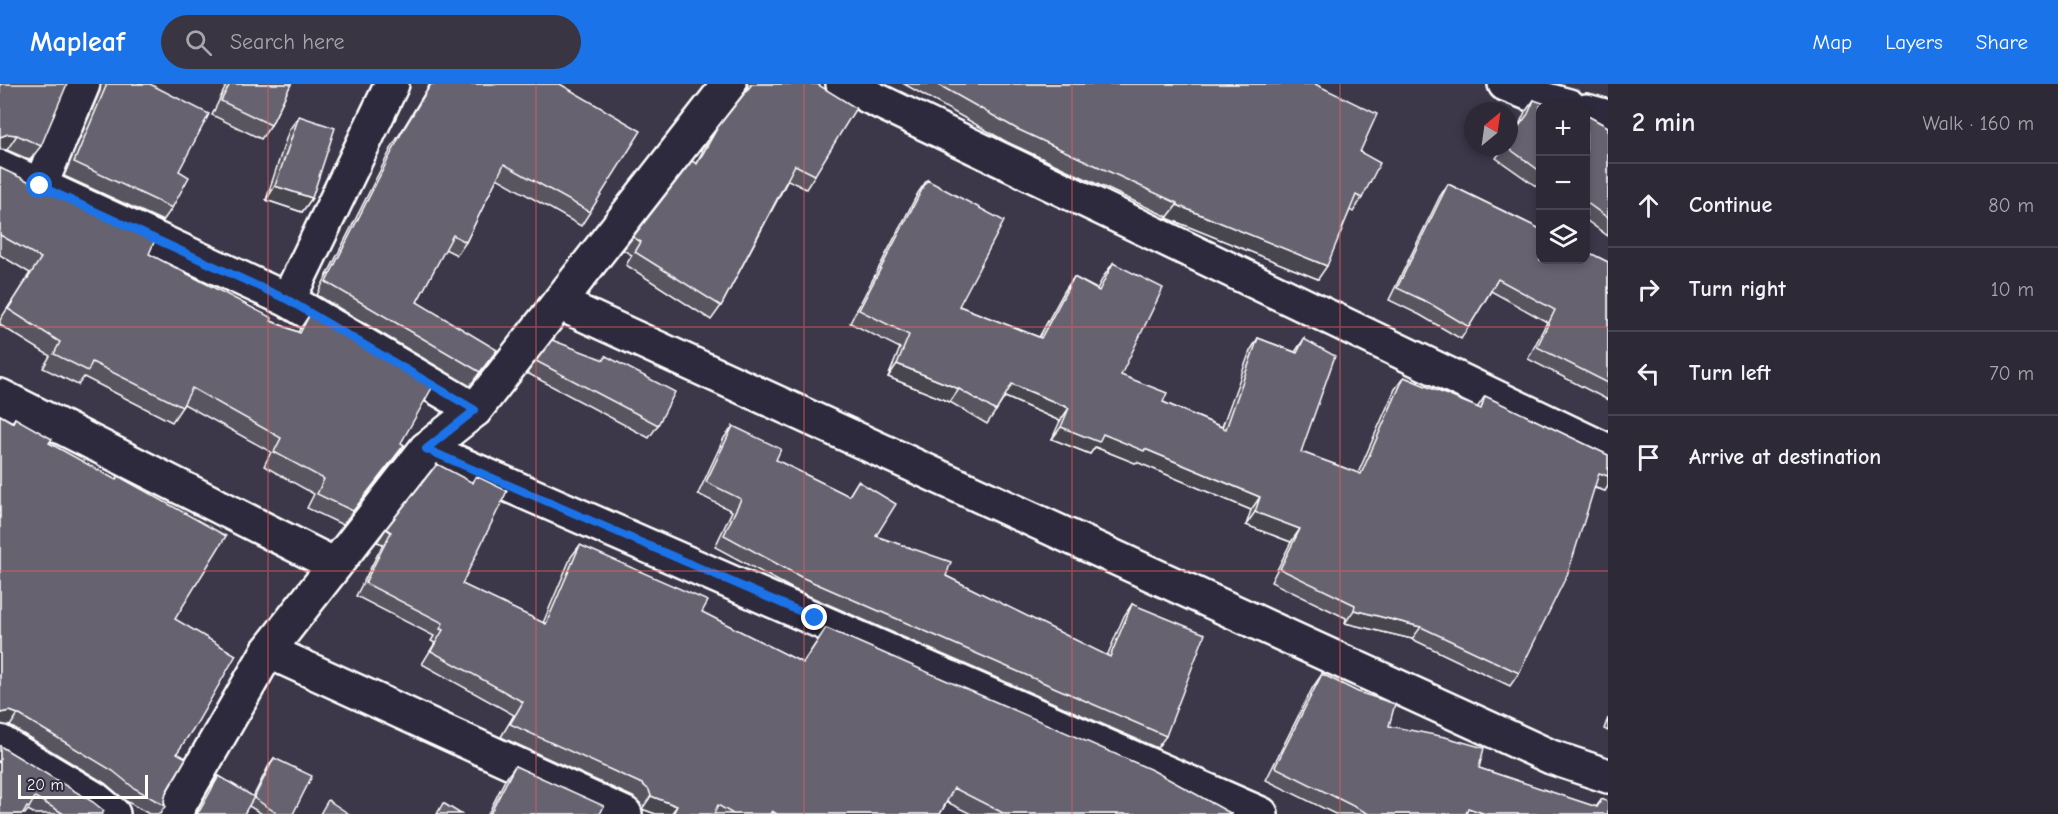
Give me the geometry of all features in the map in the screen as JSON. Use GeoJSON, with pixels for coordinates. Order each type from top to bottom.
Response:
{"type":"FeatureCollection","features":[{"type":"Feature","properties":{"kind":"street"},"geometry":{"type":"LineString","coordinates":[[40,186],[83,84]]}},
{"type":"Feature","properties":{"kind":"street"},"geometry":{"type":"LineString","coordinates":[[288,300],[392,84]]}},
{"type":"Feature","properties":{"kind":"street"},"geometry":{"type":"LineString","coordinates":[[174,814],[268,651],[426,449],[475,410],[729,84]]}},
{"type":"Feature","properties":{"kind":"street"},"geometry":{"type":"LineString","coordinates":[[843,84],[1608,451]]}},
{"type":"Feature","properties":{"kind":"street"},"geometry":{"type":"LineString","coordinates":[[1505,84],[1554,102]]}},
{"type":"Feature","properties":{"kind":"street"},"geometry":{"type":"LineString","coordinates":[[1590,112],[1608,117]]}},
{"type":"Feature","properties":{"kind":"street"},"geometry":{"type":"LineString","coordinates":[[0,167],[288,300],[475,410]]}},
{"type":"Feature","properties":{"kind":"street"},"geometry":{"type":"LineString","coordinates":[[559,303],[1540,752],[1608,776]]}},
{"type":"Feature","properties":{"kind":"street"},"geometry":{"type":"LineString","coordinates":[[0,396],[335,565]]}},
{"type":"Feature","properties":{"kind":"street"},"geometry":{"type":"LineString","coordinates":[[426,449],[1261,814]]}},
{"type":"Feature","properties":{"kind":"street"},"geometry":{"type":"LineString","coordinates":[[268,651],[625,814]]}},
{"type":"Feature","properties":{"kind":"street"},"geometry":{"type":"LineString","coordinates":[[0,742],[95,800],[113,814]]}},
{"type":"Feature","properties":{"kind":"building"},"geometry":{"type":"Polygon","coordinates":[[[0,84],[67,84],[41,146],[17,135],[8,134],[0,137],[0,84]]]}},
{"type":"Feature","properties":{"kind":"building"},"geometry":{"type":"Polygon","coordinates":[[[107,84],[150,84],[209,114],[179,171],[189,177],[172,208],[74,162],[107,84]]]}},
{"type":"Feature","properties":{"kind":"building"},"geometry":{"type":"Polygon","coordinates":[[[230,84],[291,84],[271,125],[221,101],[230,84]]]}},
{"type":"Feature","properties":{"kind":"building"},"geometry":{"type":"Polygon","coordinates":[[[431,84],[560,84],[641,131],[590,212],[504,164],[466,242],[453,235],[417,302],[497,350],[480,372],[326,282],[402,132],[431,84]]]}},
{"type":"Feature","properties":{"kind":"building"},"geometry":{"type":"Polygon","coordinates":[[[752,84],[817,84],[856,108],[815,175],[795,165],[721,306],[635,252],[641,242],[633,237],[692,161],[697,164],[718,127],[752,84]]]}},
{"type":"Feature","properties":{"kind":"building"},"geometry":{"type":"Polygon","coordinates":[[[937,84],[1315,84],[1377,114],[1360,152],[1380,163],[1362,198],[1356,195],[1327,266],[1177,205],[1177,203],[1017,129],[937,84]]]}},
{"type":"Feature","properties":{"kind":"building"},"geometry":{"type":"Polygon","coordinates":[[[1534,100],[1540,102],[1536,102],[1536,168],[1518,155],[1518,128],[1528,114],[1534,100]]]}},
{"type":"Feature","properties":{"kind":"building"},"geometry":{"type":"Polygon","coordinates":[[[299,116],[335,128],[312,198],[275,186],[299,116]]]}},
{"type":"Feature","properties":{"kind":"building"},"geometry":{"type":"Polygon","coordinates":[[[1590,117],[1608,127],[1608,218],[1590,205],[1590,117]]]}},
{"type":"Feature","properties":{"kind":"building"},"geometry":{"type":"Polygon","coordinates":[[[0,168],[155,240],[149,254],[272,318],[271,321],[300,333],[310,314],[433,386],[401,443],[404,445],[353,511],[317,494],[324,479],[274,452],[281,438],[192,388],[182,407],[92,362],[88,371],[54,354],[60,342],[8,309],[41,258],[0,235],[0,168]]]}},
{"type":"Feature","properties":{"kind":"building"},"geometry":{"type":"Polygon","coordinates":[[[927,180],[1004,221],[959,306],[1041,338],[1074,277],[1099,291],[1113,263],[1163,288],[1121,375],[1167,393],[1163,402],[1226,429],[1258,338],[1297,353],[1304,339],[1335,356],[1301,452],[1361,474],[1404,377],[1481,409],[1485,396],[1608,455],[1608,476],[1599,473],[1568,573],[1519,673],[1421,627],[1354,610],[1355,605],[1280,569],[1300,529],[1255,512],[1260,497],[1103,434],[1099,442],[1061,427],[1069,408],[1012,384],[996,411],[959,389],[897,364],[909,335],[859,310],[927,180]]]}},
{"type":"Feature","properties":{"kind":"building"},"geometry":{"type":"Polygon","coordinates":[[[1448,184],[1536,227],[1536,264],[1590,264],[1590,253],[1608,262],[1608,383],[1537,347],[1555,310],[1498,279],[1469,327],[1429,303],[1397,288],[1448,184]]]}},
{"type":"Feature","properties":{"kind":"building"},"geometry":{"type":"Polygon","coordinates":[[[552,340],[604,360],[606,356],[675,392],[658,425],[536,361],[552,340]]]}},
{"type":"Feature","properties":{"kind":"building"},"geometry":{"type":"Polygon","coordinates":[[[0,415],[13,423],[15,418],[52,439],[49,443],[116,480],[118,476],[226,536],[175,619],[236,655],[177,753],[186,758],[166,792],[165,806],[134,788],[113,771],[18,714],[10,711],[0,713],[0,415]]]}},
{"type":"Feature","properties":{"kind":"building"},"geometry":{"type":"Polygon","coordinates":[[[733,426],[781,449],[776,460],[849,496],[858,481],[896,504],[876,536],[951,562],[946,576],[1110,657],[1132,604],[1205,634],[1166,736],[801,577],[724,535],[741,499],[706,482],[733,426]]]}},
{"type":"Feature","properties":{"kind":"building"},"geometry":{"type":"Polygon","coordinates":[[[437,464],[473,483],[476,476],[507,491],[462,584],[546,624],[580,545],[708,601],[702,612],[803,663],[826,628],[1152,770],[1232,814],[1005,814],[954,788],[940,814],[777,814],[772,811],[770,814],[733,814],[718,805],[714,814],[673,814],[677,806],[651,796],[649,790],[642,784],[510,724],[523,702],[431,651],[443,630],[440,629],[443,623],[365,583],[391,532],[386,529],[437,464]]]}},
{"type":"Feature","properties":{"kind":"building"},"geometry":{"type":"Polygon","coordinates":[[[1322,674],[1358,692],[1395,704],[1389,726],[1445,737],[1484,748],[1479,768],[1597,807],[1602,799],[1608,802],[1608,814],[1486,814],[1468,808],[1466,814],[1369,814],[1275,767],[1322,674]]]}},
{"type":"Feature","properties":{"kind":"building"},"geometry":{"type":"Polygon","coordinates":[[[0,746],[93,802],[104,811],[102,814],[64,814],[35,797],[23,814],[0,814],[0,746]]]}},
{"type":"Feature","properties":{"kind":"building"},"geometry":{"type":"Polygon","coordinates":[[[274,758],[312,776],[293,814],[278,814],[254,798],[274,758]]]}},
{"type":"Feature","properties":{"kind":"building"},"geometry":{"type":"Polygon","coordinates":[[[515,766],[604,806],[600,814],[490,814],[515,766]]]}},
{"type":"Feature","properties":{"kind":"building"},"geometry":{"type":"Polygon","coordinates":[[[219,776],[254,797],[244,814],[196,814],[219,776]]]}},
{"type":"Feature","properties":{"kind":"building"},"geometry":{"type":"Polygon","coordinates":[[[328,800],[349,814],[320,814],[328,800]]]}},
{"type":"Feature","properties":{"kind":"building"},"geometry":{"type":"Polygon","coordinates":[[[443,803],[461,814],[437,814],[443,803]]]}},
{"type":"Feature","properties":{"kind":"route"},"geometry":{"type":"LineString","coordinates":[[40,186],[288,300],[475,410],[426,449],[815,618]]}}]}
